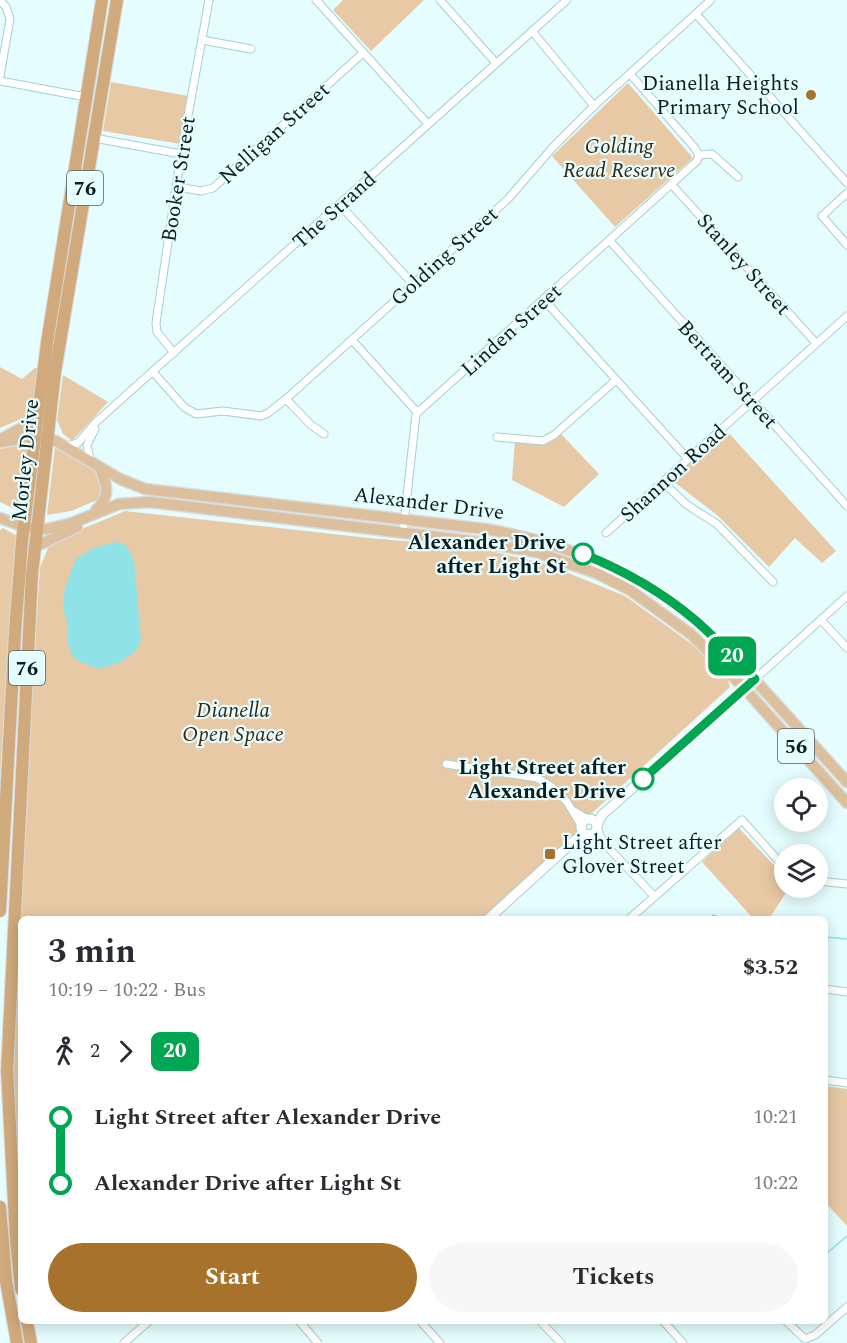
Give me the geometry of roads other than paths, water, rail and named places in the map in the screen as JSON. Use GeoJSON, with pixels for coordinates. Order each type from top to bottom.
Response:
{"type":"FeatureCollection","features":[{"type":"Feature","properties":{"kind":"highway","name":"Morley Drive"},"geometry":{"type":"LineString","coordinates":[[41,438],[39,411],[49,332],[102,0]]}},
{"type":"Feature","properties":{"kind":"highway","name":"Morley Drive"},"geometry":{"type":"LineString","coordinates":[[0,911],[15,622],[31,528],[41,438],[55,372],[117,0]]}},
{"type":"Feature","properties":{"kind":"highway"},"geometry":{"type":"LineString","coordinates":[[95,44],[109,46]]}},
{"type":"Feature","properties":{"kind":"highway","name":"Morley Drive"},"geometry":{"type":"LineString","coordinates":[[18,1233],[7,1071],[35,548],[31,528]]}},
{"type":"Feature","properties":{"kind":"highway"},"geometry":{"type":"LineString","coordinates":[[0,1207],[4,1264],[17,1343]]}},
{"type":"Feature","properties":{"kind":"highway"},"geometry":{"type":"LineString","coordinates":[[27,1324],[31,1343]]}},
{"type":"Feature","properties":{"kind":"main road"},"geometry":{"type":"LineString","coordinates":[[0,441],[29,424],[39,411]]}},
{"type":"Feature","properties":{"kind":"main road","name":"Alexander Drive"},"geometry":{"type":"LineString","coordinates":[[0,441],[41,438],[67,446],[100,468],[145,489],[404,519],[518,535],[571,549],[614,568],[657,592],[693,618],[755,679],[847,782]]}},
{"type":"Feature","properties":{"kind":"main road","name":"56"},"geometry":{"type":"LineString","coordinates":[[35,548],[77,527],[104,503],[106,486],[100,468]]}},
{"type":"Feature","properties":{"kind":"main road","name":"Alexander Drive"},"geometry":{"type":"LineString","coordinates":[[2,521],[31,528],[59,527],[119,504],[150,502],[514,547],[554,557],[596,573],[630,590],[692,634],[745,688],[847,803]]}},
{"type":"Feature","properties":{"kind":"street"},"geometry":{"type":"LineString","coordinates":[[0,0],[6,7],[10,19],[0,79],[86,97]]}},
{"type":"Feature","properties":{"kind":"street","name":"Booker Street"},"geometry":{"type":"LineString","coordinates":[[174,353],[157,332],[156,323],[181,154],[209,0]]}},
{"type":"Feature","properties":{"kind":"street"},"geometry":{"type":"LineString","coordinates":[[316,0],[428,124]]}},
{"type":"Feature","properties":{"kind":"street"},"geometry":{"type":"LineString","coordinates":[[440,0],[496,63]]}},
{"type":"Feature","properties":{"kind":"street","name":"The Strand"},"geometry":{"type":"LineString","coordinates":[[67,446],[78,443],[95,423],[567,0]]}},
{"type":"Feature","properties":{"kind":"street","name":"Golding Street"},"geometry":{"type":"LineString","coordinates":[[153,372],[184,407],[196,414],[223,411],[261,416],[268,413],[508,199],[553,147],[594,106],[631,75],[711,0]]}},
{"type":"Feature","properties":{"kind":"street"},"geometry":{"type":"LineString","coordinates":[[696,14],[847,183]]}},
{"type":"Feature","properties":{"kind":"street"},"geometry":{"type":"LineString","coordinates":[[532,31],[594,106]]}},
{"type":"Feature","properties":{"kind":"street"},"geometry":{"type":"LineString","coordinates":[[202,40],[250,49]]}},
{"type":"Feature","properties":{"kind":"street","name":"Nelligan Street"},"geometry":{"type":"LineString","coordinates":[[177,187],[201,191],[213,188],[363,53]]}},
{"type":"Feature","properties":{"kind":"street"},"geometry":{"type":"LineString","coordinates":[[631,75],[699,155],[712,154],[738,177]]}},
{"type":"Feature","properties":{"kind":"street"},"geometry":{"type":"LineString","coordinates":[[94,138],[181,154]]}},
{"type":"Feature","properties":{"kind":"street","name":"Linden Street"},"geometry":{"type":"LineString","coordinates":[[417,412],[672,185],[698,161],[699,155]]}},
{"type":"Feature","properties":{"kind":"street","name":"Stanley Street"},"geometry":{"type":"LineString","coordinates":[[672,185],[816,344]]}},
{"type":"Feature","properties":{"kind":"street"},"geometry":{"type":"LineString","coordinates":[[847,194],[822,216],[847,245]]}},
{"type":"Feature","properties":{"kind":"street"},"geometry":{"type":"LineString","coordinates":[[340,205],[413,284]]}},
{"type":"Feature","properties":{"kind":"street","name":"Bertram Street"},"geometry":{"type":"LineString","coordinates":[[610,241],[847,506]]}},
{"type":"Feature","properties":{"kind":"street"},"geometry":{"type":"LineString","coordinates":[[544,300],[688,459]]}},
{"type":"Feature","properties":{"kind":"street","name":"Shannon Road"},"geometry":{"type":"LineString","coordinates":[[606,533],[847,316]]}},
{"type":"Feature","properties":{"kind":"street"},"geometry":{"type":"LineString","coordinates":[[352,340],[417,412],[403,532]]}},
{"type":"Feature","properties":{"kind":"street"},"geometry":{"type":"LineString","coordinates":[[497,437],[543,441],[554,435],[616,380]]}},
{"type":"Feature","properties":{"kind":"street"},"geometry":{"type":"LineString","coordinates":[[286,399],[311,425],[324,434]]}},
{"type":"Feature","properties":{"kind":"street","name":"The Strand"},"geometry":{"type":"LineString","coordinates":[[91,460],[87,444],[101,420]]}},
{"type":"Feature","properties":{"kind":"street"},"geometry":{"type":"LineString","coordinates":[[663,482],[687,505],[717,524],[772,582]]}},
{"type":"Feature","properties":{"kind":"street"},"geometry":{"type":"LineString","coordinates":[[491,916],[847,596]]}},
{"type":"Feature","properties":{"kind":"street"},"geometry":{"type":"LineString","coordinates":[[820,620],[847,648]]}},
{"type":"Feature","properties":{"kind":"street"},"geometry":{"type":"LineString","coordinates":[[446,764],[537,778],[552,787],[654,896]]}},
{"type":"Feature","properties":{"kind":"street"},"geometry":{"type":"LineString","coordinates":[[632,916],[742,820],[774,856]]}},
{"type":"Feature","properties":{"kind":"street"},"geometry":{"type":"LineString","coordinates":[[828,882],[847,884]]}},
{"type":"Feature","properties":{"kind":"street"},"geometry":{"type":"LineString","coordinates":[[828,989],[847,992]]}},
{"type":"Feature","properties":{"kind":"street"},"geometry":{"type":"LineString","coordinates":[[828,1080],[847,1083]]}},
{"type":"Feature","properties":{"kind":"street"},"geometry":{"type":"LineString","coordinates":[[4,1264],[18,1262]]}},
{"type":"Feature","properties":{"kind":"street"},"geometry":{"type":"LineString","coordinates":[[828,1324],[847,1307]]}},
{"type":"Feature","properties":{"kind":"street"},"geometry":{"type":"LineString","coordinates":[[124,1343],[146,1324]]}},
{"type":"Feature","properties":{"kind":"street"},"geometry":{"type":"LineString","coordinates":[[302,1324],[318,1343]]}},
{"type":"Feature","properties":{"kind":"street"},"geometry":{"type":"LineString","coordinates":[[423,1324],[440,1343]]}},
{"type":"Feature","properties":{"kind":"street"},"geometry":{"type":"LineString","coordinates":[[543,1324],[561,1343]]}},
{"type":"Feature","properties":{"kind":"street"},"geometry":{"type":"LineString","coordinates":[[666,1324],[683,1343]]}},
{"type":"Feature","properties":{"kind":"street"},"geometry":{"type":"LineString","coordinates":[[789,1324],[806,1339],[815,1335],[828,1324]]}},
{"type":"Feature","properties":{"kind":"water"},"geometry":{"type":"Polygon","coordinates":[[[115,542],[126,545],[134,560],[141,640],[135,652],[121,662],[99,669],[80,662],[72,656],[63,608],[65,587],[76,559],[94,548],[115,542]]]}},
{"type":"Feature","properties":{"kind":"waterway"},"geometry":{"type":"LineString","coordinates":[[712,916],[716,916]]}},
{"type":"Feature","properties":{"kind":"waterway"},"geometry":{"type":"LineString","coordinates":[[828,937],[847,939]]}},
{"type":"Feature","properties":{"kind":"waterway"},"geometry":{"type":"LineString","coordinates":[[828,1252],[847,1236]]}},
{"type":"Feature","properties":{"kind":"place","name":"Dianella Heights Primary School"},"geometry":{"type":"Point","coordinates":[811,95]}},
{"type":"Feature","properties":{"kind":"place","name":"Alexander Drive after Light St"},"geometry":{"type":"Point","coordinates":[583,554]}},
{"type":"Feature","properties":{"kind":"place","name":"Light Street after Alexander Drive"},"geometry":{"type":"Point","coordinates":[643,779]}},
{"type":"Feature","properties":{"kind":"place","name":"Light Street after Glover Street"},"geometry":{"type":"Point","coordinates":[550,854]}},
{"type":"Feature","properties":{"kind":"park label","name":"Golding Read Reserve"},"geometry":{"type":"Point","coordinates":[619,158]}},
{"type":"Feature","properties":{"kind":"park label","name":"Dianella Open Space"},"geometry":{"type":"Point","coordinates":[233,722]}}]}
